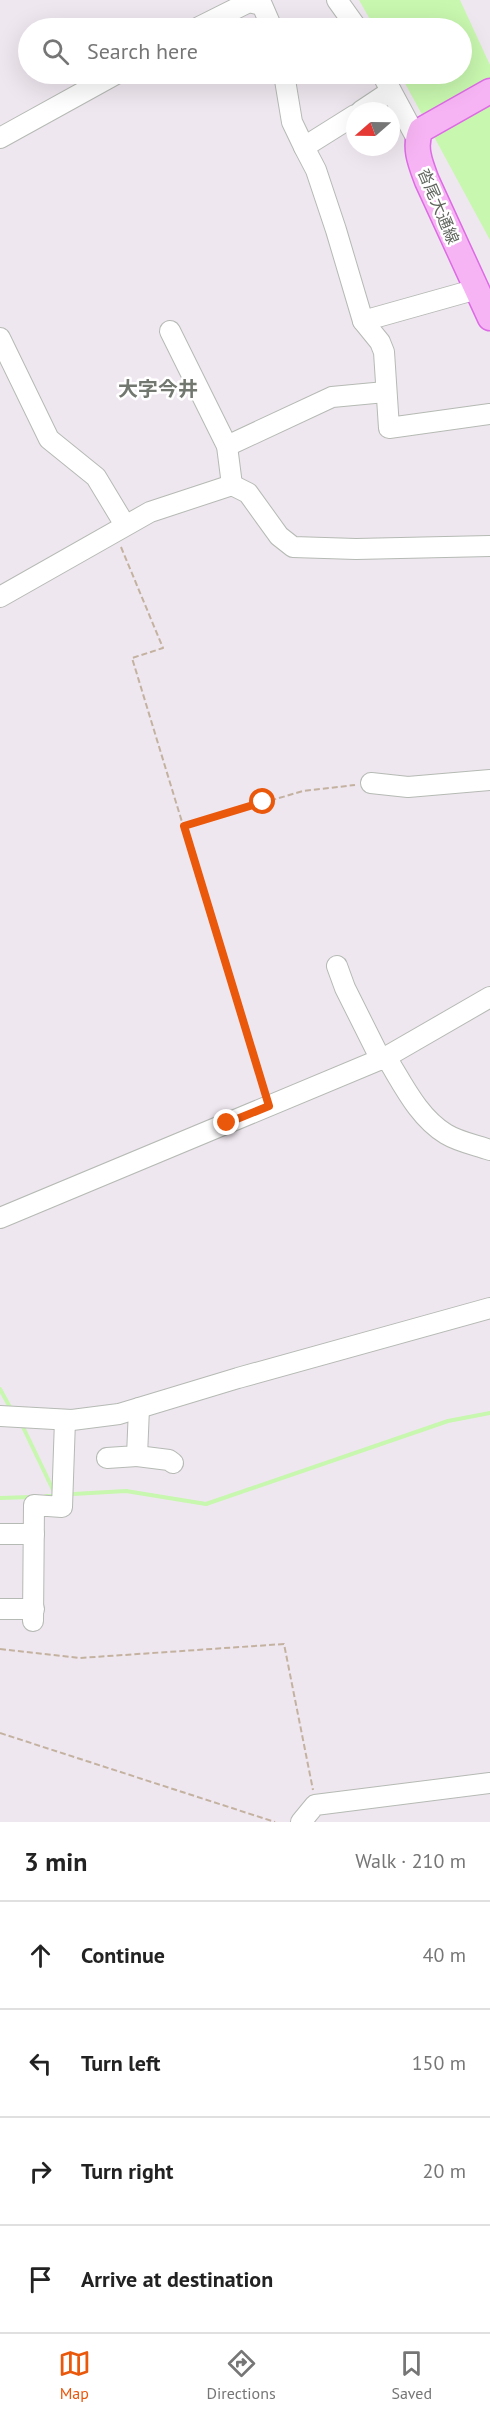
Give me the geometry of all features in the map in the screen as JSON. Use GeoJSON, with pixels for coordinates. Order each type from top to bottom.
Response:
{"type":"FeatureCollection","features":[{"type":"Feature","properties":{"kind":"main road"},"geometry":{"type":"LineString","coordinates":[[419,135],[490,91]]}},
{"type":"Feature","properties":{"kind":"main road","name":"沓尾大通線"},"geometry":{"type":"LineString","coordinates":[[419,135],[419,160],[427,181],[490,318]]}},
{"type":"Feature","properties":{"kind":"street"},"geometry":{"type":"LineString","coordinates":[[337,0],[350,18]]}},
{"type":"Feature","properties":{"kind":"street"},"geometry":{"type":"LineString","coordinates":[[216,18],[242,4],[256,1],[262,5],[268,18]]}},
{"type":"Feature","properties":{"kind":"street"},"geometry":{"type":"LineString","coordinates":[[0,138],[98,84]]}},
{"type":"Feature","properties":{"kind":"street"},"geometry":{"type":"LineString","coordinates":[[286,84],[292,122],[315,170],[336,230],[363,321],[380,342],[384,351],[389,428],[490,414]]}},
{"type":"Feature","properties":{"kind":"street"},"geometry":{"type":"LineString","coordinates":[[369,102],[384,84]]}},
{"type":"Feature","properties":{"kind":"street"},"geometry":{"type":"LineString","coordinates":[[387,84],[419,135]]}},
{"type":"Feature","properties":{"kind":"street"},"geometry":{"type":"LineString","coordinates":[[304,147],[346,121]]}},
{"type":"Feature","properties":{"kind":"street"},"geometry":{"type":"LineString","coordinates":[[363,321],[477,289]]}},
{"type":"Feature","properties":{"kind":"street"},"geometry":{"type":"LineString","coordinates":[[170,330],[227,446],[232,485]]}},
{"type":"Feature","properties":{"kind":"street"},"geometry":{"type":"LineString","coordinates":[[0,338],[49,439],[96,477],[120,528]]}},
{"type":"Feature","properties":{"kind":"street"},"geometry":{"type":"LineString","coordinates":[[227,446],[332,397],[385,392]]}},
{"type":"Feature","properties":{"kind":"street"},"geometry":{"type":"LineString","coordinates":[[0,597],[150,513],[232,485],[248,493],[279,536],[293,547],[345,549],[490,546]]}},
{"type":"Feature","properties":{"kind":"street"},"geometry":{"type":"LineString","coordinates":[[371,783],[408,787],[490,780]]}},
{"type":"Feature","properties":{"kind":"street"},"geometry":{"type":"LineString","coordinates":[[337,966],[345,988],[372,1021],[383,1059],[416,1106],[447,1134],[490,1150]]}},
{"type":"Feature","properties":{"kind":"street"},"geometry":{"type":"LineString","coordinates":[[0,1218],[383,1059],[490,997]]}},
{"type":"Feature","properties":{"kind":"street"},"geometry":{"type":"LineString","coordinates":[[0,1416],[65,1420],[119,1414],[490,1308]]}},
{"type":"Feature","properties":{"kind":"street"},"geometry":{"type":"LineString","coordinates":[[136,1456],[139,1408]]}},
{"type":"Feature","properties":{"kind":"street"},"geometry":{"type":"LineString","coordinates":[[1,1609],[34,1615],[34,1505],[62,1507],[65,1420]]}},
{"type":"Feature","properties":{"kind":"street"},"geometry":{"type":"LineString","coordinates":[[106,1458],[136,1456],[169,1460],[173,1463]]}},
{"type":"Feature","properties":{"kind":"street"},"geometry":{"type":"LineString","coordinates":[[1,1534],[34,1534]]}},
{"type":"Feature","properties":{"kind":"street"},"geometry":{"type":"LineString","coordinates":[[301,1822],[315,1805],[490,1783]]}},
{"type":"Feature","properties":{"kind":"path"},"geometry":{"type":"LineString","coordinates":[[120,528],[163,648],[132,658],[269,1106]]}},
{"type":"Feature","properties":{"kind":"path"},"geometry":{"type":"LineString","coordinates":[[184,826],[303,791],[371,783]]}},
{"type":"Feature","properties":{"kind":"path"},"geometry":{"type":"LineString","coordinates":[[0,1649],[80,1658],[284,1644],[315,1805]]}},
{"type":"Feature","properties":{"kind":"path"},"geometry":{"type":"LineString","coordinates":[[0,1733],[275,1822]]}},
{"type":"Feature","properties":{"kind":"shaded area"},"geometry":{"type":"Polygon","coordinates":[[[359,0],[460,0],[468,18],[369,18],[359,0]]]}},
{"type":"Feature","properties":{"kind":"shaded area"},"geometry":{"type":"Polygon","coordinates":[[[472,26],[490,65],[490,240],[405,84],[472,84],[472,26]]]}},
{"type":"Feature","properties":{"kind":"waterway"},"geometry":{"type":"LineString","coordinates":[[0,1389],[11,1409]]}},
{"type":"Feature","properties":{"kind":"waterway"},"geometry":{"type":"LineString","coordinates":[[73,1494],[126,1491],[206,1504],[448,1421],[490,1413]]}},
{"type":"Feature","properties":{"kind":"waterway"},"geometry":{"type":"LineString","coordinates":[[22,1425],[56,1496],[46,1496]]}},
{"type":"Feature","properties":{"kind":"waterway"},"geometry":{"type":"LineString","coordinates":[[0,1498],[32,1497]]}},
{"type":"Feature","properties":{"kind":"district","name":"大字今井"},"geometry":{"type":"Point","coordinates":[158,389]}},
{"type":"Feature","properties":{"kind":"route"},"geometry":{"type":"LineString","coordinates":[[227,1123],[269,1106],[184,826],[263,802]]}}]}
